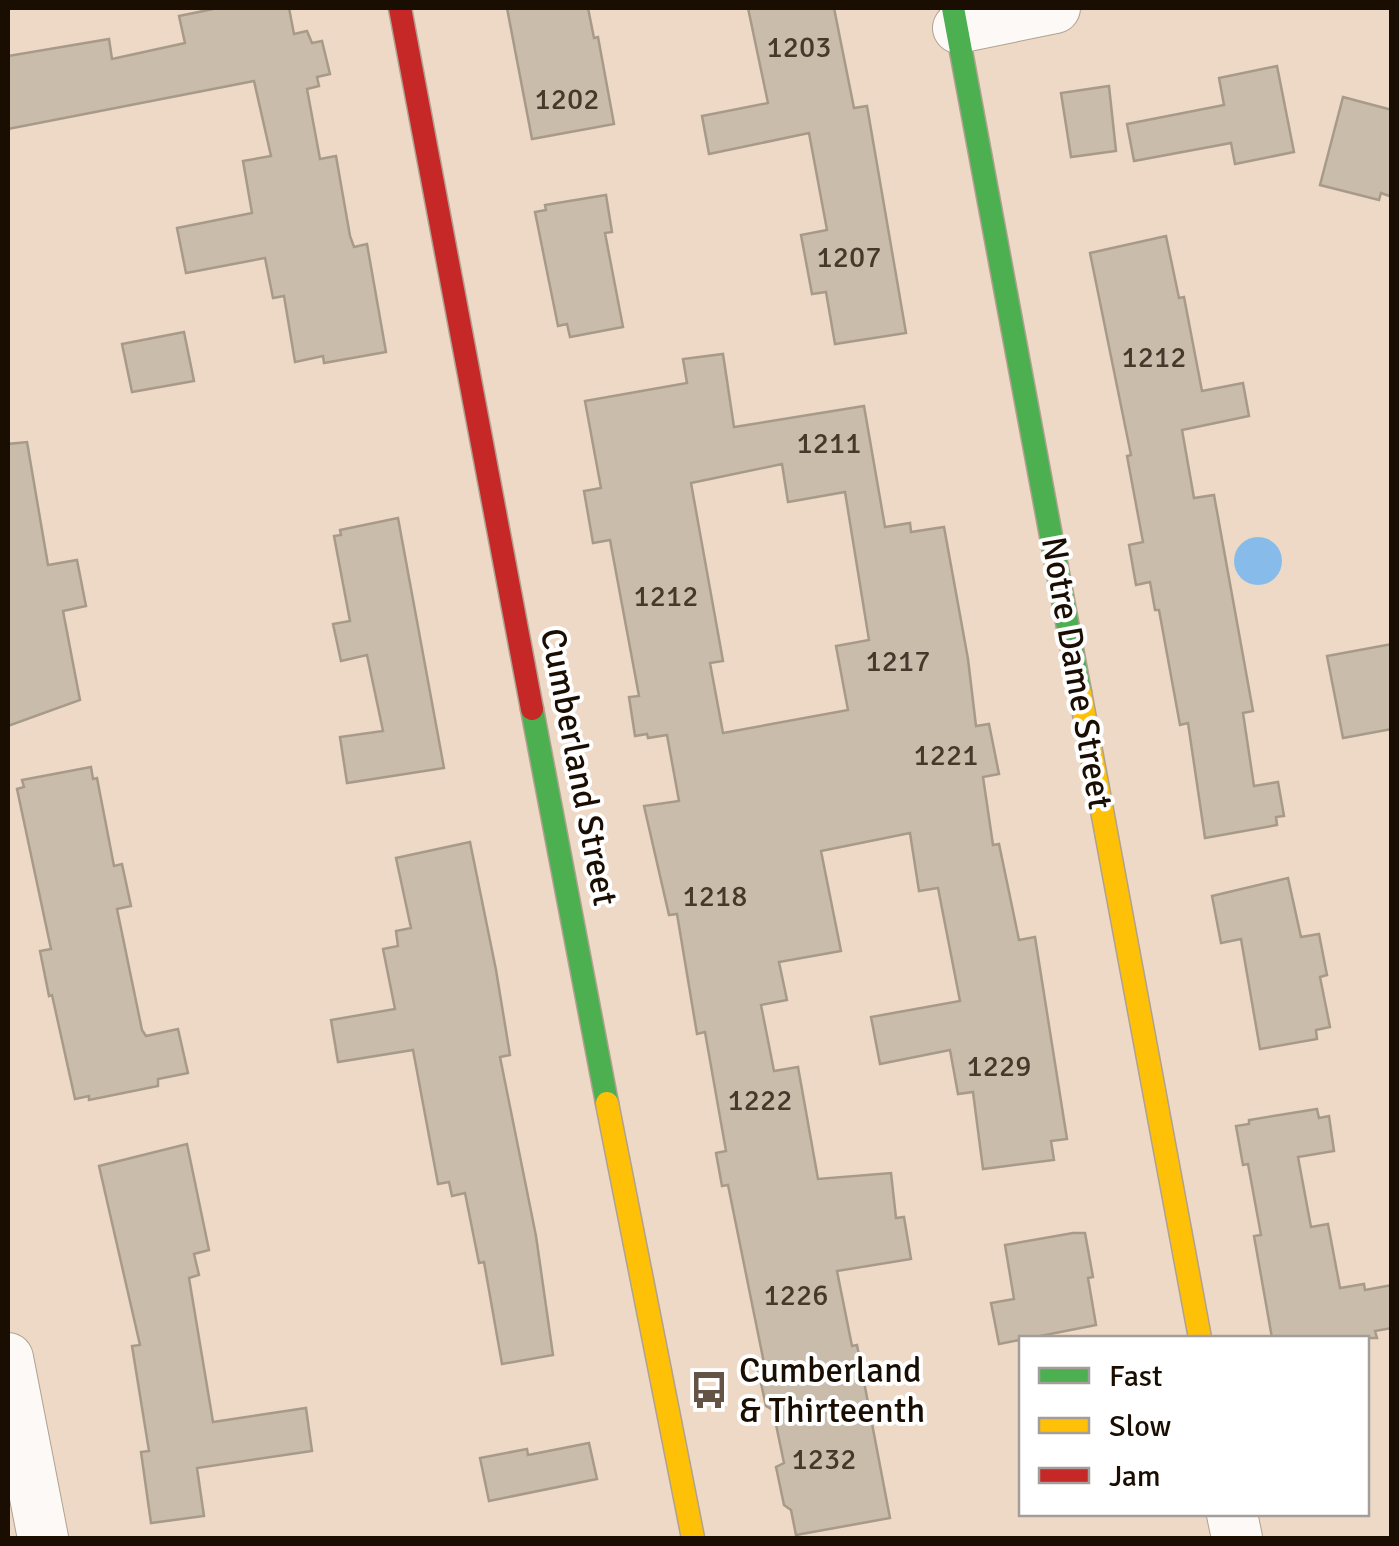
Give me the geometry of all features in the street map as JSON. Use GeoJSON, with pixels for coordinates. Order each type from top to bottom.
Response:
{"type":"FeatureCollection","features":[{"type":"Feature","properties":{"kind":"street","name":"Cumberland Street"},"geometry":{"type":"LineString","coordinates":[[400,8],[620,1178],[693,1538]]}},
{"type":"Feature","properties":{"kind":"street"},"geometry":{"type":"LineString","coordinates":[[956,18],[1054,8]]}},
{"type":"Feature","properties":{"kind":"street","name":"Notre Dame Street"},"geometry":{"type":"LineString","coordinates":[[956,18],[1200,1336]]}},
{"type":"Feature","properties":{"kind":"street"},"geometry":{"type":"LineString","coordinates":[[8,1358],[43,1538]]}},
{"type":"Feature","properties":{"kind":"water"},"geometry":{"type":"Polygon","coordinates":[[[1258,537],[1275,544],[1282,561],[1275,578],[1258,585],[1241,578],[1234,561],[1241,544],[1258,537]]]}},
{"type":"Feature","properties":{"kind":"building"},"geometry":{"type":"Polygon","coordinates":[[[218,8],[289,8],[294,34],[307,31],[312,43],[322,41],[330,74],[317,77],[319,86],[307,89],[320,159],[336,156],[350,236],[354,247],[367,244],[386,352],[324,363],[323,356],[295,362],[284,296],[273,298],[265,258],[186,273],[177,228],[252,213],[243,161],[271,156],[254,81],[8,129],[8,56],[109,39],[112,59],[185,43],[179,16],[218,8]]]}},
{"type":"Feature","properties":{"kind":"building"},"geometry":{"type":"Polygon","coordinates":[[[507,8],[588,8],[594,38],[598,37],[614,124],[532,139],[507,8]]]}},
{"type":"Feature","properties":{"kind":"building"},"geometry":{"type":"Polygon","coordinates":[[[748,8],[834,8],[854,108],[867,106],[906,333],[835,344],[826,292],[812,294],[801,235],[827,230],[809,133],[709,154],[702,116],[768,103],[748,8]]]}},
{"type":"Feature","properties":{"kind":"building"},"geometry":{"type":"Polygon","coordinates":[[[1277,66],[1294,152],[1235,164],[1231,143],[1134,161],[1127,124],[1224,105],[1219,78],[1277,66]]]}},
{"type":"Feature","properties":{"kind":"building"},"geometry":{"type":"Polygon","coordinates":[[[1109,86],[1116,151],[1071,157],[1061,93],[1109,86]]]}},
{"type":"Feature","properties":{"kind":"building"},"geometry":{"type":"Polygon","coordinates":[[[1343,97],[1392,110],[1392,197],[1381,193],[1379,200],[1320,185],[1343,97]]]}},
{"type":"Feature","properties":{"kind":"building"},"geometry":{"type":"Polygon","coordinates":[[[606,195],[612,232],[605,233],[623,327],[570,337],[567,324],[558,326],[535,212],[546,210],[545,205],[606,195]]]}},
{"type":"Feature","properties":{"kind":"building"},"geometry":{"type":"Polygon","coordinates":[[[1166,236],[1179,298],[1184,297],[1202,391],[1243,383],[1249,416],[1182,430],[1194,498],[1214,495],[1253,711],[1243,713],[1254,786],[1278,782],[1284,816],[1276,817],[1277,825],[1205,838],[1188,723],[1180,725],[1159,610],[1155,610],[1150,582],[1136,585],[1129,545],[1143,542],[1127,456],[1131,455],[1090,253],[1166,236]]]}},
{"type":"Feature","properties":{"kind":"building"},"geometry":{"type":"Polygon","coordinates":[[[184,332],[194,381],[132,392],[122,344],[184,332]]]}},
{"type":"Feature","properties":{"kind":"building"},"geometry":{"type":"Polygon","coordinates":[[[723,354],[734,427],[864,406],[885,527],[910,523],[911,532],[944,527],[976,726],[989,724],[999,774],[983,777],[993,845],[999,844],[1019,940],[1035,937],[1067,1139],[1051,1141],[1054,1160],[983,1169],[973,1092],[958,1094],[950,1050],[880,1064],[871,1017],[960,1001],[938,888],[919,891],[910,833],[821,851],[841,951],[779,962],[787,1000],[761,1005],[774,1071],[798,1067],[818,1179],[891,1173],[896,1218],[904,1217],[911,1259],[837,1271],[852,1346],[857,1345],[890,1518],[796,1535],[791,1510],[784,1505],[776,1467],[784,1463],[773,1410],[766,1406],[758,1370],[765,1368],[728,1185],[722,1186],[716,1153],[726,1151],[705,1032],[697,1034],[677,914],[669,915],[644,806],[679,801],[667,735],[635,736],[629,697],[639,696],[610,540],[593,543],[584,491],[601,488],[585,401],[687,383],[683,359],[723,354]],[[782,464],[691,483],[723,661],[710,663],[723,733],[848,710],[836,646],[869,640],[845,492],[788,502],[782,464]]]}},
{"type":"Feature","properties":{"kind":"building"},"geometry":{"type":"Polygon","coordinates":[[[27,442],[48,565],[77,560],[86,606],[63,611],[80,700],[8,726],[8,444],[27,442]]]}},
{"type":"Feature","properties":{"kind":"building"},"geometry":{"type":"Polygon","coordinates":[[[398,518],[444,768],[347,783],[340,737],[383,731],[367,655],[341,661],[333,624],[350,621],[334,536],[341,535],[340,530],[398,518]]]}},
{"type":"Feature","properties":{"kind":"building"},"geometry":{"type":"Polygon","coordinates":[[[1392,644],[1392,729],[1343,738],[1327,656],[1392,644]]]}},
{"type":"Feature","properties":{"kind":"building"},"geometry":{"type":"Polygon","coordinates":[[[91,767],[93,779],[97,778],[114,866],[122,864],[131,906],[117,909],[142,1030],[146,1036],[178,1029],[188,1073],[158,1079],[158,1086],[89,1100],[89,1096],[75,1099],[52,995],[49,996],[40,951],[51,949],[17,789],[24,787],[22,780],[91,767]]]}},
{"type":"Feature","properties":{"kind":"building"},"geometry":{"type":"Polygon","coordinates":[[[470,842],[510,1055],[500,1057],[536,1236],[553,1355],[502,1364],[484,1262],[479,1263],[465,1193],[452,1196],[449,1182],[438,1184],[413,1050],[338,1062],[331,1020],[395,1009],[383,949],[398,946],[396,931],[411,928],[396,858],[470,842]]]}},
{"type":"Feature","properties":{"kind":"building"},"geometry":{"type":"Polygon","coordinates":[[[1288,878],[1301,937],[1319,934],[1327,975],[1320,977],[1330,1027],[1316,1030],[1317,1039],[1260,1049],[1241,939],[1221,943],[1212,896],[1288,878]]]}},
{"type":"Feature","properties":{"kind":"building"},"geometry":{"type":"Polygon","coordinates":[[[1317,1109],[1319,1118],[1329,1116],[1334,1151],[1298,1157],[1311,1227],[1328,1224],[1340,1288],[1364,1284],[1365,1290],[1392,1285],[1392,1328],[1375,1331],[1377,1338],[1272,1336],[1254,1236],[1261,1235],[1248,1164],[1243,1165],[1236,1126],[1249,1124],[1249,1120],[1317,1109]]]}},
{"type":"Feature","properties":{"kind":"building"},"geometry":{"type":"Polygon","coordinates":[[[187,1144],[209,1250],[194,1254],[199,1275],[189,1278],[213,1422],[306,1408],[312,1451],[197,1468],[204,1516],[151,1523],[141,1452],[149,1451],[132,1346],[140,1345],[99,1166],[187,1144]]]}},
{"type":"Feature","properties":{"kind":"building"},"geometry":{"type":"Polygon","coordinates":[[[1085,1233],[1096,1325],[1019,1336],[1019,1340],[999,1344],[991,1303],[1014,1299],[1005,1245],[1085,1233]]]}},
{"type":"Feature","properties":{"kind":"building"},"geometry":{"type":"Polygon","coordinates":[[[589,1443],[597,1479],[489,1501],[480,1458],[527,1449],[528,1455],[589,1443]]]}},
{"type":"Feature","properties":{"kind":"traffic: fast"},"geometry":{"type":"LineString","coordinates":[[953,8],[1080,692]]}},
{"type":"Feature","properties":{"kind":"traffic: fast"},"geometry":{"type":"LineString","coordinates":[[532,709],[607,1103]]}},
{"type":"Feature","properties":{"kind":"traffic: slow"},"geometry":{"type":"LineString","coordinates":[[1080,692],[1200,1336]]}},
{"type":"Feature","properties":{"kind":"traffic: slow"},"geometry":{"type":"LineString","coordinates":[[607,1103],[693,1538]]}},
{"type":"Feature","properties":{"kind":"traffic: jam"},"geometry":{"type":"LineString","coordinates":[[400,8],[532,709]]}},
{"type":"Feature","properties":{"kind":"place","name":"Cumberland & Thirteenth"},"geometry":{"type":"Point","coordinates":[709,1390]}}]}
